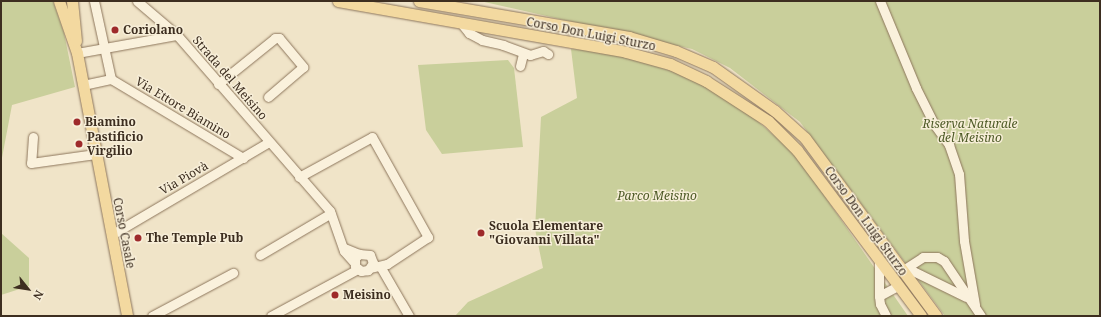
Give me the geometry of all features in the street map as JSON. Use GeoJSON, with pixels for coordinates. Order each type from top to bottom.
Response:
{"type":"FeatureCollection","features":[{"type":"Feature","properties":{"kind":"main road","name":"Corso Casale"},"geometry":{"type":"LineString","coordinates":[[59,1],[77,53]]}},
{"type":"Feature","properties":{"kind":"main road","name":"Corso Don Luigi Sturzo"},"geometry":{"type":"LineString","coordinates":[[338,1],[626,52],[670,64],[706,81],[768,121],[797,150],[921,316]]}},
{"type":"Feature","properties":{"kind":"main road","name":"Corso Don Luigi Sturzo"},"geometry":{"type":"LineString","coordinates":[[419,1],[630,37],[713,67],[776,111],[805,138],[936,316]]}},
{"type":"Feature","properties":{"kind":"main road","name":"Corso Casale"},"geometry":{"type":"LineString","coordinates":[[74,3],[77,53],[127,316]]}},
{"type":"Feature","properties":{"kind":"street"},"geometry":{"type":"LineString","coordinates":[[83,85],[111,80],[94,1]]}},
{"type":"Feature","properties":{"kind":"street","name":"Strada del Meisino"},"geometry":{"type":"LineString","coordinates":[[137,1],[176,35],[331,213],[342,246],[357,262]]}},
{"type":"Feature","properties":{"kind":"street"},"geometry":{"type":"LineString","coordinates":[[880,1],[916,88],[934,124],[949,145],[959,174],[964,241],[972,302]]}},
{"type":"Feature","properties":{"kind":"street"},"geometry":{"type":"LineString","coordinates":[[461,23],[469,33],[482,40],[503,45],[523,54],[530,55],[544,52],[548,54]]}},
{"type":"Feature","properties":{"kind":"street"},"geometry":{"type":"LineString","coordinates":[[77,53],[104,50],[176,35]]}},
{"type":"Feature","properties":{"kind":"street"},"geometry":{"type":"LineString","coordinates":[[218,84],[275,38],[279,38],[303,67],[268,97]]}},
{"type":"Feature","properties":{"kind":"street"},"geometry":{"type":"LineString","coordinates":[[520,66],[523,54]]}},
{"type":"Feature","properties":{"kind":"street","name":"Via Ettore Biamino"},"geometry":{"type":"LineString","coordinates":[[111,80],[243,158]]}},
{"type":"Feature","properties":{"kind":"street"},"geometry":{"type":"LineString","coordinates":[[33,137],[31,163],[95,154]]}},
{"type":"Feature","properties":{"kind":"street"},"geometry":{"type":"LineString","coordinates":[[299,177],[372,137],[428,237],[380,266],[372,264]]}},
{"type":"Feature","properties":{"kind":"street","name":"Via Piovà"},"geometry":{"type":"LineString","coordinates":[[111,235],[269,142]]}},
{"type":"Feature","properties":{"kind":"street"},"geometry":{"type":"LineString","coordinates":[[260,255],[331,213]]}},
{"type":"Feature","properties":{"kind":"street"},"geometry":{"type":"LineString","coordinates":[[270,316],[357,262],[368,253],[372,264]]}},
{"type":"Feature","properties":{"kind":"street"},"geometry":{"type":"LineString","coordinates":[[903,270],[923,257],[937,257],[949,267],[982,316]]}},
{"type":"Feature","properties":{"kind":"street"},"geometry":{"type":"LineString","coordinates":[[357,262],[364,271],[372,264],[393,258]]}},
{"type":"Feature","properties":{"kind":"street"},"geometry":{"type":"LineString","coordinates":[[879,260],[879,296],[880,304],[886,316]]}},
{"type":"Feature","properties":{"kind":"street"},"geometry":{"type":"LineString","coordinates":[[380,266],[409,316]]}},
{"type":"Feature","properties":{"kind":"street"},"geometry":{"type":"LineString","coordinates":[[903,270],[913,271],[972,302]]}},
{"type":"Feature","properties":{"kind":"street"},"geometry":{"type":"LineString","coordinates":[[152,316],[233,273]]}},
{"type":"Feature","properties":{"kind":"street"},"geometry":{"type":"LineString","coordinates":[[879,296],[898,286]]}},
{"type":"Feature","properties":{"kind":"green space"},"geometry":{"type":"Polygon","coordinates":[[[1,1],[53,1],[64,33],[75,87],[12,105],[1,163],[1,1]]]}},
{"type":"Feature","properties":{"kind":"green space","name":"Riserva Naturale del Meisino"},"geometry":{"type":"Polygon","coordinates":[[[480,1],[1100,1],[1100,316],[945,316],[800,122],[730,68],[692,49],[480,1]]]}},
{"type":"Feature","properties":{"kind":"green space","name":"Parco Meisino"},"geometry":{"type":"Polygon","coordinates":[[[571,49],[609,52],[681,74],[712,89],[745,110],[796,155],[908,316],[455,316],[468,302],[543,268],[535,229],[541,117],[577,98],[571,49]]]}},
{"type":"Feature","properties":{"kind":"green space"},"geometry":{"type":"Polygon","coordinates":[[[508,60],[514,68],[523,147],[442,154],[426,130],[418,65],[508,60]]]}},
{"type":"Feature","properties":{"kind":"green space"},"geometry":{"type":"Polygon","coordinates":[[[1,233],[29,258],[29,286],[1,295],[1,233]]]}},
{"type":"Feature","properties":{"kind":"place","name":"Coriolano"},"geometry":{"type":"Point","coordinates":[115,30]}},
{"type":"Feature","properties":{"kind":"place","name":"Biamino"},"geometry":{"type":"Point","coordinates":[77,122]}},
{"type":"Feature","properties":{"kind":"place","name":"Pastificio Virgilio"},"geometry":{"type":"Point","coordinates":[79,144]}},
{"type":"Feature","properties":{"kind":"place","name":"Scuola Elementare \"Giovanni Villata\""},"geometry":{"type":"Point","coordinates":[481,233]}},
{"type":"Feature","properties":{"kind":"place","name":"The Temple Pub"},"geometry":{"type":"Point","coordinates":[138,238]}},
{"type":"Feature","properties":{"kind":"place","name":"Meisino"},"geometry":{"type":"Point","coordinates":[335,295]}}]}
